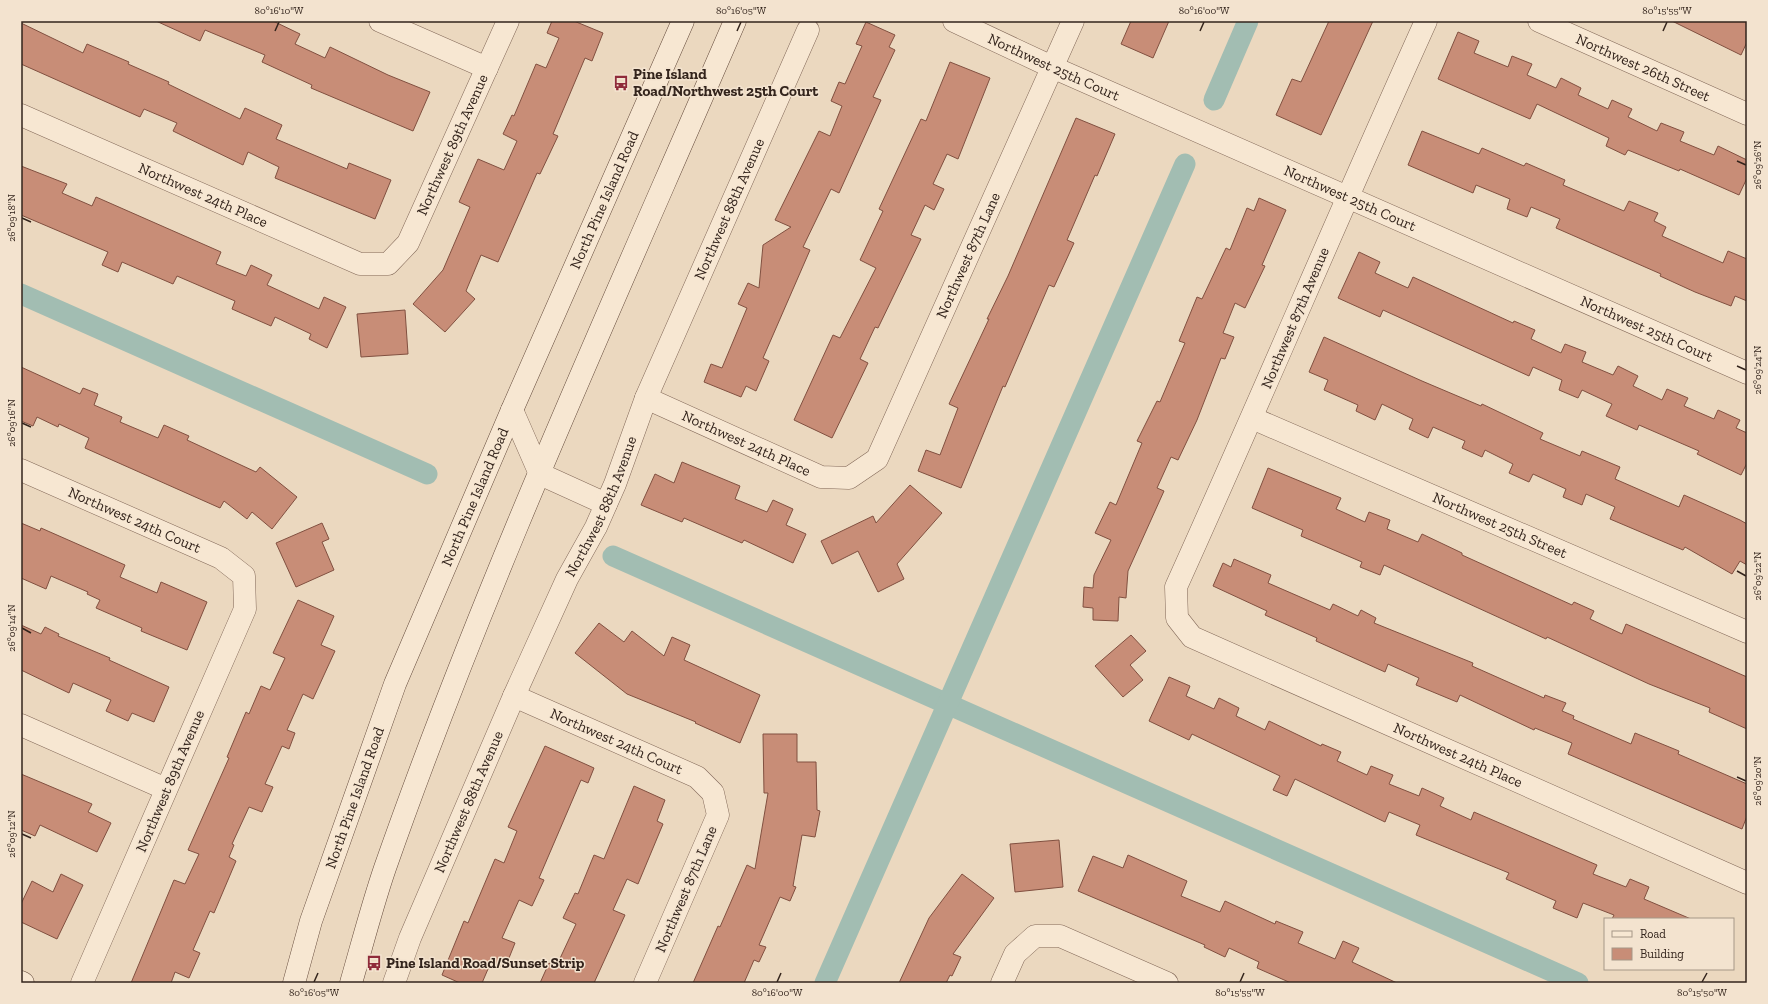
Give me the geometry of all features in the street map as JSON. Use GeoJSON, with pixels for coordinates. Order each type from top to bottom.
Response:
{"type":"FeatureCollection","features":[{"type":"Feature","properties":{"kind":"street"},"geometry":{"type":"LineString","coordinates":[[380,21],[487,68]]}},
{"type":"Feature","properties":{"kind":"street","name":"Northwest 89th Avenue"},"geometry":{"type":"LineString","coordinates":[[388,264],[408,243],[508,21]]}},
{"type":"Feature","properties":{"kind":"street","name":"North Pine Island Road"},"geometry":{"type":"LineString","coordinates":[[294,983],[311,922],[395,684],[512,410],[683,21]]}},
{"type":"Feature","properties":{"kind":"street"},"geometry":{"type":"LineString","coordinates":[[351,983],[384,870],[451,690],[540,474],[735,21]]}},
{"type":"Feature","properties":{"kind":"street","name":"Northwest 25th Court"},"geometry":{"type":"LineString","coordinates":[[954,21],[1052,67],[1747,373]]}},
{"type":"Feature","properties":{"kind":"street","name":"Northwest 87th Lane"},"geometry":{"type":"LineString","coordinates":[[849,478],[877,459],[1073,21]]}},
{"type":"Feature","properties":{"kind":"street","name":"Northwest 87th Avenue"},"geometry":{"type":"LineString","coordinates":[[1177,618],[1176,588],[1252,418],[1347,197],[1426,21]]}},
{"type":"Feature","properties":{"kind":"street","name":"Northwest 26th Street"},"geometry":{"type":"LineString","coordinates":[[1539,21],[1747,114]]}},
{"type":"Feature","properties":{"kind":"street","name":"Northwest 88th Avenue"},"geometry":{"type":"LineString","coordinates":[[394,983],[410,938],[514,696],[567,579],[615,484],[646,398],[808,30]]}},
{"type":"Feature","properties":{"kind":"street","name":"Northwest 24th Place"},"geometry":{"type":"LineString","coordinates":[[21,115],[360,264],[388,264]]}},
{"type":"Feature","properties":{"kind":"street","name":"Northwest 24th Place"},"geometry":{"type":"LineString","coordinates":[[646,398],[821,477],[849,478]]}},
{"type":"Feature","properties":{"kind":"street"},"geometry":{"type":"LineString","coordinates":[[512,410],[540,474],[606,504]]}},
{"type":"Feature","properties":{"kind":"street","name":"Northwest 25th Street"},"geometry":{"type":"LineString","coordinates":[[1252,418],[1747,632]]}},
{"type":"Feature","properties":{"kind":"street","name":"Northwest 24th Court"},"geometry":{"type":"LineString","coordinates":[[21,470],[220,558],[244,576]]}},
{"type":"Feature","properties":{"kind":"street","name":"Northwest 89th Avenue"},"geometry":{"type":"LineString","coordinates":[[82,983],[244,609],[244,576]]}},
{"type":"Feature","properties":{"kind":"street","name":"Northwest 24th Place"},"geometry":{"type":"LineString","coordinates":[[1177,618],[1192,637],[1747,883]]}},
{"type":"Feature","properties":{"kind":"street","name":"Northwest 24th Court"},"geometry":{"type":"LineString","coordinates":[[514,696],[697,777],[713,793]]}},
{"type":"Feature","properties":{"kind":"street"},"geometry":{"type":"LineString","coordinates":[[21,725],[166,789]]}},
{"type":"Feature","properties":{"kind":"street","name":"Northwest 87th Lane"},"geometry":{"type":"LineString","coordinates":[[645,983],[718,815],[713,793]]}},
{"type":"Feature","properties":{"kind":"street"},"geometry":{"type":"LineString","coordinates":[[1002,983],[1015,954],[1036,936],[1060,936],[1167,983]]}},
{"type":"Feature","properties":{"kind":"building"},"geometry":{"type":"Polygon","coordinates":[[[156,21],[273,21],[300,34],[295,44],[325,58],[330,47],[388,75],[430,92],[413,131],[311,88],[312,85],[262,62],[265,55],[205,30],[200,41],[156,21]]]}},
{"type":"Feature","properties":{"kind":"building"},"geometry":{"type":"Polygon","coordinates":[[[552,21],[574,21],[603,33],[592,61],[585,58],[553,134],[558,136],[540,174],[537,173],[498,262],[481,255],[466,291],[475,299],[445,332],[413,304],[443,270],[470,207],[459,202],[478,159],[504,170],[517,141],[503,134],[512,115],[514,116],[536,64],[546,68],[559,38],[547,33],[552,21]]]}},
{"type":"Feature","properties":{"kind":"building"},"geometry":{"type":"Polygon","coordinates":[[[1131,21],[1169,21],[1153,58],[1121,44],[1131,21]]]}},
{"type":"Feature","properties":{"kind":"building"},"geometry":{"type":"Polygon","coordinates":[[[1329,21],[1373,21],[1321,135],[1276,115],[1292,79],[1301,82],[1329,21]]]}},
{"type":"Feature","properties":{"kind":"building"},"geometry":{"type":"Polygon","coordinates":[[[1672,21],[1747,21],[1747,42],[1741,55],[1672,21]]]}},
{"type":"Feature","properties":{"kind":"building"},"geometry":{"type":"Polygon","coordinates":[[[866,22],[895,35],[889,47],[895,50],[873,97],[881,100],[839,193],[831,189],[803,247],[810,250],[763,358],[769,361],[756,391],[746,386],[741,397],[704,382],[711,364],[722,368],[747,308],[738,304],[748,283],[759,288],[763,245],[791,227],[775,220],[819,131],[830,136],[842,106],[831,101],[839,82],[845,84],[862,46],[856,44],[866,22]]]}},
{"type":"Feature","properties":{"kind":"building"},"geometry":{"type":"Polygon","coordinates":[[[21,23],[83,53],[87,44],[129,62],[128,64],[169,82],[168,84],[240,119],[245,108],[282,125],[276,139],[347,169],[349,163],[391,180],[375,219],[275,178],[279,167],[248,152],[243,165],[173,131],[177,123],[144,109],[140,117],[21,64],[21,23]]]}},
{"type":"Feature","properties":{"kind":"building"},"geometry":{"type":"Polygon","coordinates":[[[1458,32],[1479,41],[1474,53],[1508,67],[1512,56],[1532,64],[1527,75],[1556,88],[1561,78],[1581,88],[1578,95],[1608,109],[1612,100],[1632,109],[1628,117],[1657,131],[1661,123],[1684,132],[1680,141],[1714,155],[1718,146],[1747,160],[1747,178],[1739,195],[1680,169],[1679,171],[1628,150],[1625,155],[1606,146],[1609,138],[1537,104],[1530,119],[1438,79],[1458,32]]]}},
{"type":"Feature","properties":{"kind":"building"},"geometry":{"type":"Polygon","coordinates":[[[950,62],[990,78],[958,159],[947,154],[933,184],[944,189],[934,210],[925,205],[911,235],[921,239],[878,328],[875,327],[860,359],[868,363],[832,438],[794,420],[833,335],[840,338],[876,268],[860,260],[883,211],[879,209],[921,119],[926,121],[950,62]]]}},
{"type":"Feature","properties":{"kind":"building"},"geometry":{"type":"Polygon","coordinates":[[[1076,118],[1115,134],[1097,176],[1095,175],[1067,240],[1074,243],[1054,287],[1049,285],[1005,387],[1003,386],[961,488],[918,471],[926,450],[940,455],[958,408],[949,404],[989,319],[987,319],[1008,276],[1076,118]]]}},
{"type":"Feature","properties":{"kind":"building"},"geometry":{"type":"Polygon","coordinates":[[[1422,131],[1479,154],[1482,148],[1524,166],[1526,163],[1565,180],[1563,185],[1624,211],[1629,201],[1658,213],[1654,221],[1666,227],[1662,236],[1723,263],[1728,251],[1747,259],[1747,301],[1735,296],[1731,306],[1695,292],[1660,276],[1661,274],[1556,228],[1560,219],[1531,207],[1527,217],[1507,209],[1510,199],[1476,185],[1473,193],[1408,165],[1422,131]]]}},
{"type":"Feature","properties":{"kind":"building"},"geometry":{"type":"Polygon","coordinates":[[[21,166],[67,184],[62,193],[92,206],[96,197],[221,252],[216,264],[246,276],[251,265],[272,275],[267,285],[319,309],[324,297],[346,307],[327,348],[309,339],[311,334],[275,317],[271,326],[232,309],[235,301],[177,276],[173,284],[122,262],[118,272],[102,265],[108,252],[21,215],[21,166]]]}},
{"type":"Feature","properties":{"kind":"building"},"geometry":{"type":"Polygon","coordinates":[[[1259,198],[1286,210],[1262,265],[1265,266],[1245,308],[1235,303],[1223,333],[1234,337],[1225,359],[1221,358],[1197,420],[1178,460],[1171,457],[1157,488],[1164,491],[1128,571],[1126,598],[1119,597],[1118,621],[1093,620],[1093,608],[1083,607],[1084,587],[1093,588],[1094,575],[1111,540],[1095,533],[1110,502],[1116,505],[1142,443],[1137,441],[1157,401],[1160,402],[1185,343],[1179,341],[1197,297],[1202,299],[1226,248],[1230,250],[1247,208],[1254,211],[1259,198]]]}},
{"type":"Feature","properties":{"kind":"building"},"geometry":{"type":"Polygon","coordinates":[[[1359,252],[1380,262],[1375,273],[1408,288],[1413,277],[1513,323],[1514,321],[1535,330],[1531,339],[1561,353],[1565,344],[1586,352],[1582,362],[1613,375],[1618,366],[1638,376],[1633,386],[1662,400],[1667,389],[1688,398],[1684,406],[1714,419],[1718,410],[1740,420],[1736,428],[1747,433],[1747,463],[1741,475],[1697,454],[1699,451],[1639,425],[1637,430],[1606,416],[1612,404],[1582,390],[1578,398],[1559,390],[1562,380],[1533,367],[1529,376],[1383,310],[1380,317],[1338,298],[1359,252]]]}},
{"type":"Feature","properties":{"kind":"building"},"geometry":{"type":"Polygon","coordinates":[[[405,310],[408,354],[361,357],[357,314],[405,310]]]}},
{"type":"Feature","properties":{"kind":"building"},"geometry":{"type":"Polygon","coordinates":[[[1324,337],[1422,381],[1481,406],[1482,404],[1543,433],[1540,439],[1580,456],[1582,451],[1620,467],[1615,479],[1679,507],[1684,495],[1740,520],[1747,524],[1747,565],[1740,561],[1732,574],[1685,547],[1683,550],[1610,519],[1615,507],[1586,494],[1582,505],[1563,497],[1566,489],[1533,474],[1529,482],[1509,473],[1513,464],[1485,450],[1482,457],[1462,448],[1465,441],[1433,427],[1428,438],[1409,429],[1413,419],[1382,404],[1375,420],[1356,411],[1358,405],[1324,390],[1328,380],[1309,372],[1324,337]]]}},
{"type":"Feature","properties":{"kind":"building"},"geometry":{"type":"Polygon","coordinates":[[[21,367],[80,394],[83,388],[98,394],[94,405],[122,417],[120,422],[158,438],[164,425],[189,436],[187,440],[256,472],[260,467],[297,497],[272,529],[252,512],[247,519],[224,501],[220,508],[85,448],[89,438],[59,424],[58,427],[37,417],[33,426],[21,421],[21,367]]]}},
{"type":"Feature","properties":{"kind":"building"},"geometry":{"type":"Polygon","coordinates":[[[682,462],[740,486],[735,499],[767,512],[773,500],[793,509],[786,525],[806,534],[793,563],[744,540],[742,543],[684,518],[682,522],[641,505],[655,474],[674,483],[682,462]]]}},
{"type":"Feature","properties":{"kind":"building"},"geometry":{"type":"Polygon","coordinates":[[[1268,468],[1341,498],[1336,509],[1365,522],[1369,512],[1390,520],[1387,529],[1418,542],[1422,534],[1462,553],[1462,555],[1572,605],[1574,602],[1594,611],[1590,619],[1622,634],[1626,624],[1747,677],[1747,729],[1709,712],[1710,708],[1649,684],[1547,637],[1546,639],[1384,565],[1380,575],[1360,567],[1362,562],[1301,536],[1303,530],[1252,508],[1268,468]]]}},
{"type":"Feature","properties":{"kind":"building"},"geometry":{"type":"Polygon","coordinates":[[[910,485],[942,513],[897,564],[904,579],[878,592],[858,551],[832,564],[821,541],[873,516],[876,523],[910,485]]]}},
{"type":"Feature","properties":{"kind":"building"},"geometry":{"type":"Polygon","coordinates":[[[21,523],[40,531],[41,528],[125,565],[120,577],[157,593],[161,582],[207,602],[187,650],[141,631],[142,628],[96,608],[100,600],[87,594],[88,592],[51,576],[46,589],[21,578],[21,523]]]}},
{"type":"Feature","properties":{"kind":"building"},"geometry":{"type":"Polygon","coordinates":[[[322,523],[329,539],[322,542],[334,570],[296,587],[276,543],[322,523]]]}},
{"type":"Feature","properties":{"kind":"building"},"geometry":{"type":"Polygon","coordinates":[[[1234,559],[1271,575],[1268,583],[1330,610],[1333,604],[1358,616],[1361,610],[1376,618],[1374,623],[1473,663],[1472,666],[1544,698],[1545,695],[1566,703],[1562,711],[1574,716],[1573,719],[1631,744],[1635,733],[1679,751],[1678,754],[1747,784],[1747,816],[1742,829],[1568,754],[1572,743],[1535,728],[1534,730],[1460,695],[1457,702],[1416,685],[1419,678],[1388,664],[1385,672],[1316,641],[1317,638],[1265,615],[1267,611],[1213,586],[1223,563],[1231,567],[1234,559]]]}},
{"type":"Feature","properties":{"kind":"building"},"geometry":{"type":"Polygon","coordinates":[[[298,600],[334,616],[321,645],[335,651],[313,699],[303,694],[287,730],[295,733],[289,749],[282,746],[265,784],[273,787],[262,812],[249,807],[232,844],[234,845],[229,857],[236,861],[214,913],[210,911],[193,950],[200,953],[189,978],[175,972],[171,983],[131,983],[174,880],[185,884],[199,854],[188,850],[229,758],[227,757],[246,712],[249,714],[261,686],[270,690],[285,658],[273,653],[298,600]]]}},
{"type":"Feature","properties":{"kind":"building"},"geometry":{"type":"Polygon","coordinates":[[[599,623],[624,642],[632,631],[664,656],[672,637],[690,645],[684,660],[760,695],[740,743],[695,723],[696,722],[627,694],[575,653],[599,623]]]}},
{"type":"Feature","properties":{"kind":"building"},"geometry":{"type":"Polygon","coordinates":[[[21,625],[41,634],[45,627],[59,634],[58,636],[110,658],[109,660],[169,687],[154,722],[132,713],[128,721],[106,711],[111,700],[73,683],[69,693],[21,670],[21,625]]]}},
{"type":"Feature","properties":{"kind":"building"},"geometry":{"type":"Polygon","coordinates":[[[1131,635],[1146,651],[1130,665],[1143,680],[1123,697],[1095,666],[1131,635]]]}},
{"type":"Feature","properties":{"kind":"building"},"geometry":{"type":"Polygon","coordinates":[[[1169,677],[1190,686],[1186,696],[1214,709],[1219,698],[1239,708],[1236,716],[1265,730],[1269,721],[1321,746],[1322,744],[1341,752],[1337,761],[1367,775],[1371,766],[1393,775],[1389,784],[1419,796],[1422,788],[1444,798],[1440,806],[1471,820],[1474,812],[1597,865],[1593,874],[1626,887],[1630,879],[1649,887],[1644,899],[1689,918],[1612,918],[1614,915],[1583,903],[1577,918],[1553,908],[1556,901],[1506,879],[1509,873],[1416,835],[1420,825],[1389,812],[1385,822],[1295,779],[1287,796],[1273,790],[1280,776],[1192,734],[1189,740],[1149,721],[1169,677]]]}},
{"type":"Feature","properties":{"kind":"building"},"geometry":{"type":"Polygon","coordinates":[[[763,734],[797,734],[797,762],[816,762],[817,810],[820,811],[815,837],[802,835],[793,886],[796,887],[790,901],[780,897],[759,945],[766,947],[759,962],[754,960],[744,983],[693,983],[718,926],[720,927],[747,865],[755,869],[768,793],[764,793],[763,734]]]}},
{"type":"Feature","properties":{"kind":"building"},"geometry":{"type":"Polygon","coordinates":[[[545,746],[594,768],[588,783],[581,780],[539,878],[544,880],[532,906],[519,900],[502,938],[515,943],[505,968],[491,962],[482,983],[460,983],[442,975],[464,921],[468,923],[495,859],[504,863],[517,831],[508,827],[545,746]]]}},
{"type":"Feature","properties":{"kind":"building"},"geometry":{"type":"Polygon","coordinates":[[[21,774],[92,804],[88,812],[111,823],[97,852],[40,825],[35,836],[21,830],[21,774]]]}},
{"type":"Feature","properties":{"kind":"building"},"geometry":{"type":"Polygon","coordinates":[[[634,786],[665,800],[657,821],[663,824],[638,884],[627,879],[613,910],[625,915],[594,983],[540,983],[549,963],[556,967],[576,924],[563,918],[575,893],[578,894],[594,855],[604,859],[634,786]]]}},
{"type":"Feature","properties":{"kind":"building"},"geometry":{"type":"Polygon","coordinates":[[[1059,840],[1063,887],[1015,892],[1010,844],[1059,840]]]}},
{"type":"Feature","properties":{"kind":"building"},"geometry":{"type":"Polygon","coordinates":[[[1128,855],[1187,881],[1181,896],[1220,912],[1225,901],[1275,924],[1276,921],[1303,932],[1298,943],[1335,959],[1343,941],[1359,948],[1352,962],[1397,983],[1291,983],[1257,968],[1259,962],[1229,948],[1225,957],[1204,947],[1205,945],[1078,891],[1093,856],[1123,868],[1128,855]]]}},
{"type":"Feature","properties":{"kind":"building"},"geometry":{"type":"Polygon","coordinates":[[[61,874],[83,885],[57,939],[21,922],[21,904],[32,881],[53,892],[61,874]]]}},
{"type":"Feature","properties":{"kind":"building"},"geometry":{"type":"Polygon","coordinates":[[[962,874],[994,898],[953,954],[961,957],[952,976],[950,975],[946,983],[899,983],[929,918],[962,874]]]}},
{"type":"Feature","properties":{"kind":"waterway"},"geometry":{"type":"LineString","coordinates":[[1214,100],[1248,21]]}},
{"type":"Feature","properties":{"kind":"waterway"},"geometry":{"type":"LineString","coordinates":[[825,983],[1185,164]]}},
{"type":"Feature","properties":{"kind":"waterway"},"geometry":{"type":"LineString","coordinates":[[21,294],[427,474]]}},
{"type":"Feature","properties":{"kind":"waterway"},"geometry":{"type":"LineString","coordinates":[[613,556],[1578,983]]}},
{"type":"Feature","properties":{"kind":"place","name":"Pine Island Road/Northwest 25th Court"},"geometry":{"type":"Point","coordinates":[621,83]}},
{"type":"Feature","properties":{"kind":"place","name":"Pine Island Road/Sunset Strip"},"geometry":{"type":"Point","coordinates":[374,963]}}]}
